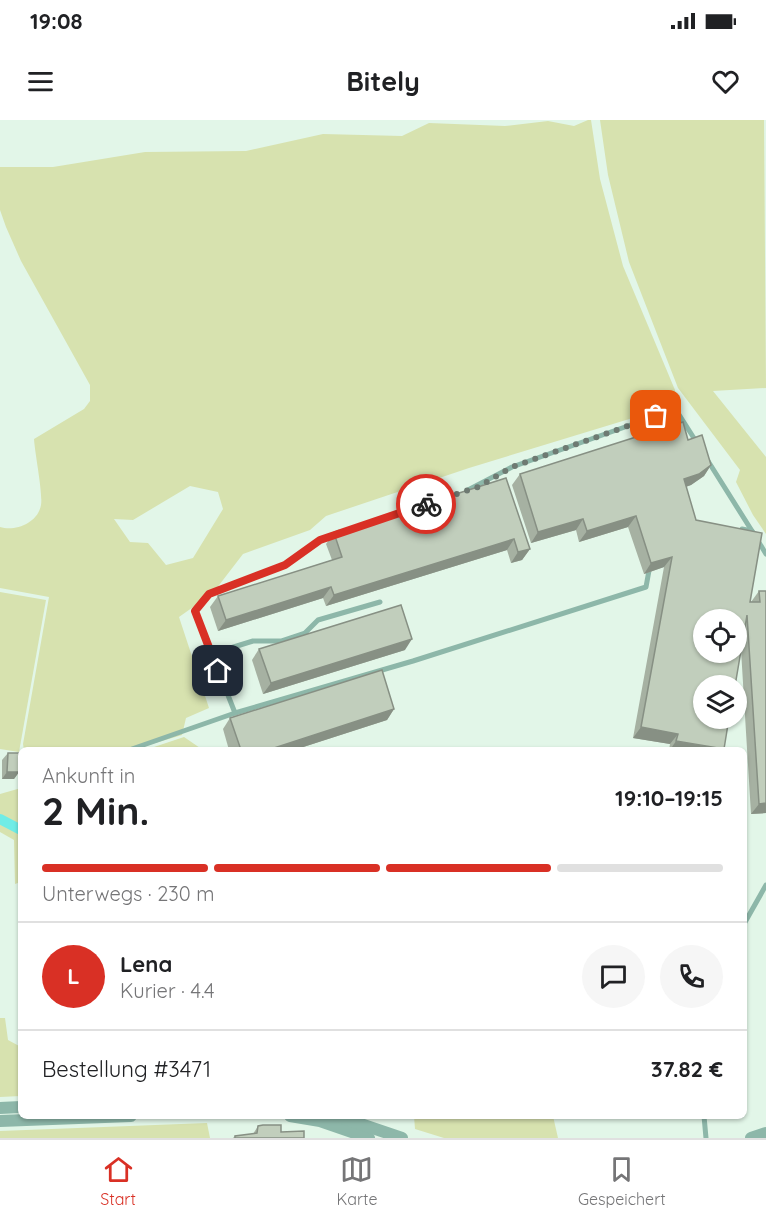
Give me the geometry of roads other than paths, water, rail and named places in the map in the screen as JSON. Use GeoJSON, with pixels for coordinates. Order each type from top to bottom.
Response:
{"type":"FeatureCollection","features":[{"type":"Feature","properties":{"kind":"street"},"geometry":{"type":"LineString","coordinates":[[0,1108],[18,1107]]}},
{"type":"Feature","properties":{"kind":"street"},"geometry":{"type":"LineString","coordinates":[[0,1121],[52,1119]]}},
{"type":"Feature","properties":{"kind":"street"},"geometry":{"type":"LineString","coordinates":[[308,1119],[369,1138]]}},
{"type":"Feature","properties":{"kind":"street"},"geometry":{"type":"LineString","coordinates":[[346,1119],[402,1138]]}},
{"type":"Feature","properties":{"kind":"street"},"geometry":{"type":"LineString","coordinates":[[751,1138],[766,1132]]}},
{"type":"Feature","properties":{"kind":"lane"},"geometry":{"type":"LineString","coordinates":[[456,494],[478,487],[512,467],[656,416],[678,413],[766,554]]}},
{"type":"Feature","properties":{"kind":"lane"},"geometry":{"type":"LineString","coordinates":[[729,527],[752,531]]}},
{"type":"Feature","properties":{"kind":"lane"},"geometry":{"type":"LineString","coordinates":[[235,712],[195,611],[209,594],[285,565],[320,540],[346,530]]}},
{"type":"Feature","properties":{"kind":"lane"},"geometry":{"type":"LineString","coordinates":[[137,747],[235,712],[413,661],[646,587],[651,556]]}},
{"type":"Feature","properties":{"kind":"lane"},"geometry":{"type":"LineString","coordinates":[[211,654],[253,641],[281,641],[305,633],[318,620],[380,602]]}},
{"type":"Feature","properties":{"kind":"lane"},"geometry":{"type":"LineString","coordinates":[[747,919],[766,885]]}},
{"type":"Feature","properties":{"kind":"lane"},"geometry":{"type":"LineString","coordinates":[[704,1119],[706,1138]]}},
{"type":"Feature","properties":{"kind":"waterway"},"geometry":{"type":"LineString","coordinates":[[0,819],[18,828]]}}]}
